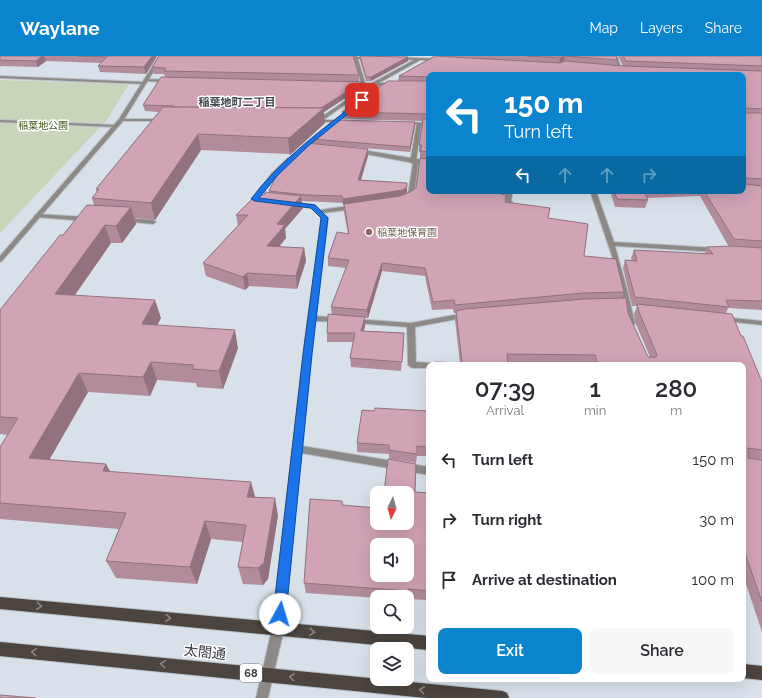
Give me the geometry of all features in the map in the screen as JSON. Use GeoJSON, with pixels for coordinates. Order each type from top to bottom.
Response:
{"type":"FeatureCollection","features":[{"type":"Feature","properties":{"kind":"main road"},"geometry":{"type":"LineString","coordinates":[[0,602],[426,642]]}},
{"type":"Feature","properties":{"kind":"main road","name":"太閤通"},"geometry":{"type":"LineString","coordinates":[[0,649],[502,698]]}},
{"type":"Feature","properties":{"kind":"main road"},"geometry":{"type":"LineString","coordinates":[[746,672],[762,673]]}},
{"type":"Feature","properties":{"kind":"street"},"geometry":{"type":"LineString","coordinates":[[0,260],[121,120],[161,56]]}},
{"type":"Feature","properties":{"kind":"street"},"geometry":{"type":"LineString","coordinates":[[317,121],[373,85],[424,56]]}},
{"type":"Feature","properties":{"kind":"street"},"geometry":{"type":"LineString","coordinates":[[421,67],[439,56]]}},
{"type":"Feature","properties":{"kind":"street"},"geometry":{"type":"LineString","coordinates":[[615,56],[621,70]]}},
{"type":"Feature","properties":{"kind":"street"},"geometry":{"type":"LineString","coordinates":[[355,57],[364,85]]}},
{"type":"Feature","properties":{"kind":"street"},"geometry":{"type":"LineString","coordinates":[[340,58],[378,58]]}},
{"type":"Feature","properties":{"kind":"street"},"geometry":{"type":"LineString","coordinates":[[394,58],[449,61]]}},
{"type":"Feature","properties":{"kind":"street"},"geometry":{"type":"LineString","coordinates":[[614,69],[629,70]]}},
{"type":"Feature","properties":{"kind":"street"},"geometry":{"type":"LineString","coordinates":[[0,77],[177,81]]}},
{"type":"Feature","properties":{"kind":"street"},"geometry":{"type":"LineString","coordinates":[[349,85],[398,83]]}},
{"type":"Feature","properties":{"kind":"street"},"geometry":{"type":"LineString","coordinates":[[380,90],[390,84]]}},
{"type":"Feature","properties":{"kind":"street"},"geometry":{"type":"LineString","coordinates":[[329,126],[341,117]]}},
{"type":"Feature","properties":{"kind":"street"},"geometry":{"type":"LineString","coordinates":[[121,120],[168,120]]}},
{"type":"Feature","properties":{"kind":"street"},"geometry":{"type":"LineString","coordinates":[[0,121],[116,126]]}},
{"type":"Feature","properties":{"kind":"street"},"geometry":{"type":"LineString","coordinates":[[310,121],[351,121]]}},
{"type":"Feature","properties":{"kind":"street"},"geometry":{"type":"LineString","coordinates":[[396,123],[426,124]]}},
{"type":"Feature","properties":{"kind":"street"},"geometry":{"type":"LineString","coordinates":[[400,200],[406,199],[411,195],[419,124]]}},
{"type":"Feature","properties":{"kind":"street"},"geometry":{"type":"LineString","coordinates":[[352,150],[376,152],[414,162],[426,163]]}},
{"type":"Feature","properties":{"kind":"street"},"geometry":{"type":"LineString","coordinates":[[268,200],[255,199],[274,174],[295,155]]}},
{"type":"Feature","properties":{"kind":"street"},"geometry":{"type":"LineString","coordinates":[[509,194],[508,200],[511,205]]}},
{"type":"Feature","properties":{"kind":"street"},"geometry":{"type":"LineString","coordinates":[[594,194],[611,244],[625,293],[633,329]]}},
{"type":"Feature","properties":{"kind":"street"},"geometry":{"type":"LineString","coordinates":[[262,698],[278,629],[297,449],[325,218],[313,206],[283,202]]}},
{"type":"Feature","properties":{"kind":"street"},"geometry":{"type":"LineString","coordinates":[[318,212],[364,206]]}},
{"type":"Feature","properties":{"kind":"street"},"geometry":{"type":"LineString","coordinates":[[37,216],[91,219]]}},
{"type":"Feature","properties":{"kind":"street"},"geometry":{"type":"LineString","coordinates":[[114,220],[153,222]]}},
{"type":"Feature","properties":{"kind":"street"},"geometry":{"type":"LineString","coordinates":[[611,244],[722,250]]}},
{"type":"Feature","properties":{"kind":"street"},"geometry":{"type":"LineString","coordinates":[[312,318],[411,325],[471,314]]}},
{"type":"Feature","properties":{"kind":"street"},"geometry":{"type":"LineString","coordinates":[[720,319],[762,324]]}},
{"type":"Feature","properties":{"kind":"street"},"geometry":{"type":"LineString","coordinates":[[411,325],[412,365],[426,365]]}},
{"type":"Feature","properties":{"kind":"street"},"geometry":{"type":"LineString","coordinates":[[297,449],[426,470]]}},
{"type":"Feature","properties":{"kind":"green space","name":"稲葉地公園"},"geometry":{"type":"Polygon","coordinates":[[[0,80],[129,84],[107,120],[0,233],[0,80]]]}},
{"type":"Feature","properties":{"kind":"building"},"geometry":{"type":"Polygon","coordinates":[[[0,56],[42,56],[36,61],[0,60],[0,56]]]}},
{"type":"Feature","properties":{"kind":"building"},"geometry":{"type":"Polygon","coordinates":[[[78,56],[152,56],[144,67],[98,66],[107,57],[78,56]]]}},
{"type":"Feature","properties":{"kind":"building"},"geometry":{"type":"Polygon","coordinates":[[[159,56],[353,56],[359,75],[164,71],[166,68],[152,67],[159,56]]]}},
{"type":"Feature","properties":{"kind":"building"},"geometry":{"type":"Polygon","coordinates":[[[360,56],[408,57],[371,77],[366,77],[360,56]]]}},
{"type":"Feature","properties":{"kind":"building"},"geometry":{"type":"Polygon","coordinates":[[[435,56],[560,63],[565,61],[623,66],[762,71],[762,109],[746,108],[746,72],[426,72],[426,77],[399,76],[435,56]]]}},
{"type":"Feature","properties":{"kind":"building"},"geometry":{"type":"Polygon","coordinates":[[[527,56],[565,56],[560,58],[527,56]]]}},
{"type":"Feature","properties":{"kind":"building"},"geometry":{"type":"Polygon","coordinates":[[[565,56],[616,56],[617,60],[565,56]]]}},
{"type":"Feature","properties":{"kind":"building"},"geometry":{"type":"Polygon","coordinates":[[[623,56],[762,56],[762,66],[626,61],[623,56]]]}},
{"type":"Feature","properties":{"kind":"building"},"geometry":{"type":"Polygon","coordinates":[[[161,77],[362,82],[321,108],[172,107],[174,106],[143,105],[161,77]]]}},
{"type":"Feature","properties":{"kind":"building"},"geometry":{"type":"Polygon","coordinates":[[[388,81],[426,81],[426,114],[342,112],[388,81]]]}},
{"type":"Feature","properties":{"kind":"building"},"geometry":{"type":"Polygon","coordinates":[[[163,107],[324,108],[288,139],[289,138],[198,134],[151,203],[92,198],[99,189],[96,189],[163,107]]]}},
{"type":"Feature","properties":{"kind":"building"},"geometry":{"type":"Polygon","coordinates":[[[746,113],[762,113],[762,179],[746,178],[746,113]]]}},
{"type":"Feature","properties":{"kind":"building"},"geometry":{"type":"Polygon","coordinates":[[[423,119],[426,119],[426,152],[420,151],[422,145],[419,145],[423,119]]]}},
{"type":"Feature","properties":{"kind":"building"},"geometry":{"type":"Polygon","coordinates":[[[334,120],[415,122],[410,147],[311,139],[334,120]]]}},
{"type":"Feature","properties":{"kind":"building"},"geometry":{"type":"Polygon","coordinates":[[[306,143],[368,149],[358,180],[407,183],[407,187],[403,190],[343,199],[342,196],[307,195],[269,191],[279,170],[306,143]]]}},
{"type":"Feature","properties":{"kind":"building"},"geometry":{"type":"Polygon","coordinates":[[[420,158],[426,159],[426,194],[501,194],[506,195],[505,202],[550,208],[548,218],[588,224],[584,256],[616,259],[624,292],[583,293],[455,305],[454,300],[433,302],[425,268],[382,263],[367,310],[331,307],[349,260],[328,258],[337,232],[349,234],[344,204],[400,196],[416,188],[420,158]]]}},
{"type":"Feature","properties":{"kind":"building"},"geometry":{"type":"Polygon","coordinates":[[[746,184],[762,186],[762,241],[734,239],[706,194],[746,194],[746,184]]]}},
{"type":"Feature","properties":{"kind":"building"},"geometry":{"type":"Polygon","coordinates":[[[265,192],[301,196],[277,224],[285,225],[267,246],[304,248],[296,276],[247,273],[243,277],[203,263],[248,215],[236,215],[257,194],[264,195],[265,192]]]}},
{"type":"Feature","properties":{"kind":"building"},"geometry":{"type":"Polygon","coordinates":[[[615,194],[645,194],[648,200],[617,199],[615,194]]]}},
{"type":"Feature","properties":{"kind":"building"},"geometry":{"type":"Polygon","coordinates":[[[87,205],[131,207],[116,226],[105,225],[55,294],[155,300],[142,324],[235,330],[219,371],[192,369],[194,365],[151,362],[143,377],[79,373],[29,458],[106,464],[103,471],[251,482],[247,497],[275,498],[264,563],[258,568],[238,567],[246,525],[205,521],[190,567],[106,561],[126,513],[0,503],[0,447],[18,418],[0,417],[0,310],[60,235],[63,235],[87,205]]]}},
{"type":"Feature","properties":{"kind":"building"},"geometry":{"type":"Polygon","coordinates":[[[733,246],[762,248],[762,301],[726,300],[729,307],[635,297],[625,260],[637,261],[634,250],[713,254],[707,247],[733,246]]]}},
{"type":"Feature","properties":{"kind":"building"},"geometry":{"type":"Polygon","coordinates":[[[626,298],[628,313],[648,357],[656,357],[657,355],[637,304],[732,314],[762,382],[762,450],[748,448],[748,458],[762,460],[762,602],[746,556],[746,362],[597,362],[595,355],[507,354],[508,362],[462,362],[456,311],[584,299],[626,298]]]}},
{"type":"Feature","properties":{"kind":"building"},"geometry":{"type":"Polygon","coordinates":[[[328,314],[365,317],[361,331],[404,333],[402,362],[350,358],[355,333],[327,333],[328,314]]]}},
{"type":"Feature","properties":{"kind":"building"},"geometry":{"type":"Polygon","coordinates":[[[375,408],[426,411],[426,447],[417,446],[417,454],[389,450],[389,445],[357,443],[362,410],[374,411],[375,408]]]}},
{"type":"Feature","properties":{"kind":"building"},"geometry":{"type":"Polygon","coordinates":[[[388,459],[416,464],[415,492],[426,493],[426,591],[408,589],[395,590],[304,583],[310,499],[342,501],[342,505],[370,507],[370,530],[414,530],[414,486],[385,486],[388,459]]]}},
{"type":"Feature","properties":{"kind":"building"},"geometry":{"type":"Polygon","coordinates":[[[0,695],[36,698],[0,698],[0,695]]]}},
{"type":"Feature","properties":{"kind":"place","name":"稲葉地保育園"},"geometry":{"type":"Point","coordinates":[369,232]}},
{"type":"Feature","properties":{"kind":"district","name":"稲葉地町二丁目"},"geometry":{"type":"Point","coordinates":[237,102]}},
{"type":"Feature","properties":{"kind":"route"},"geometry":{"type":"LineString","coordinates":[[280,614],[297,449],[325,218],[313,206],[255,199],[274,174],[305,146],[362,100]]}}]}
